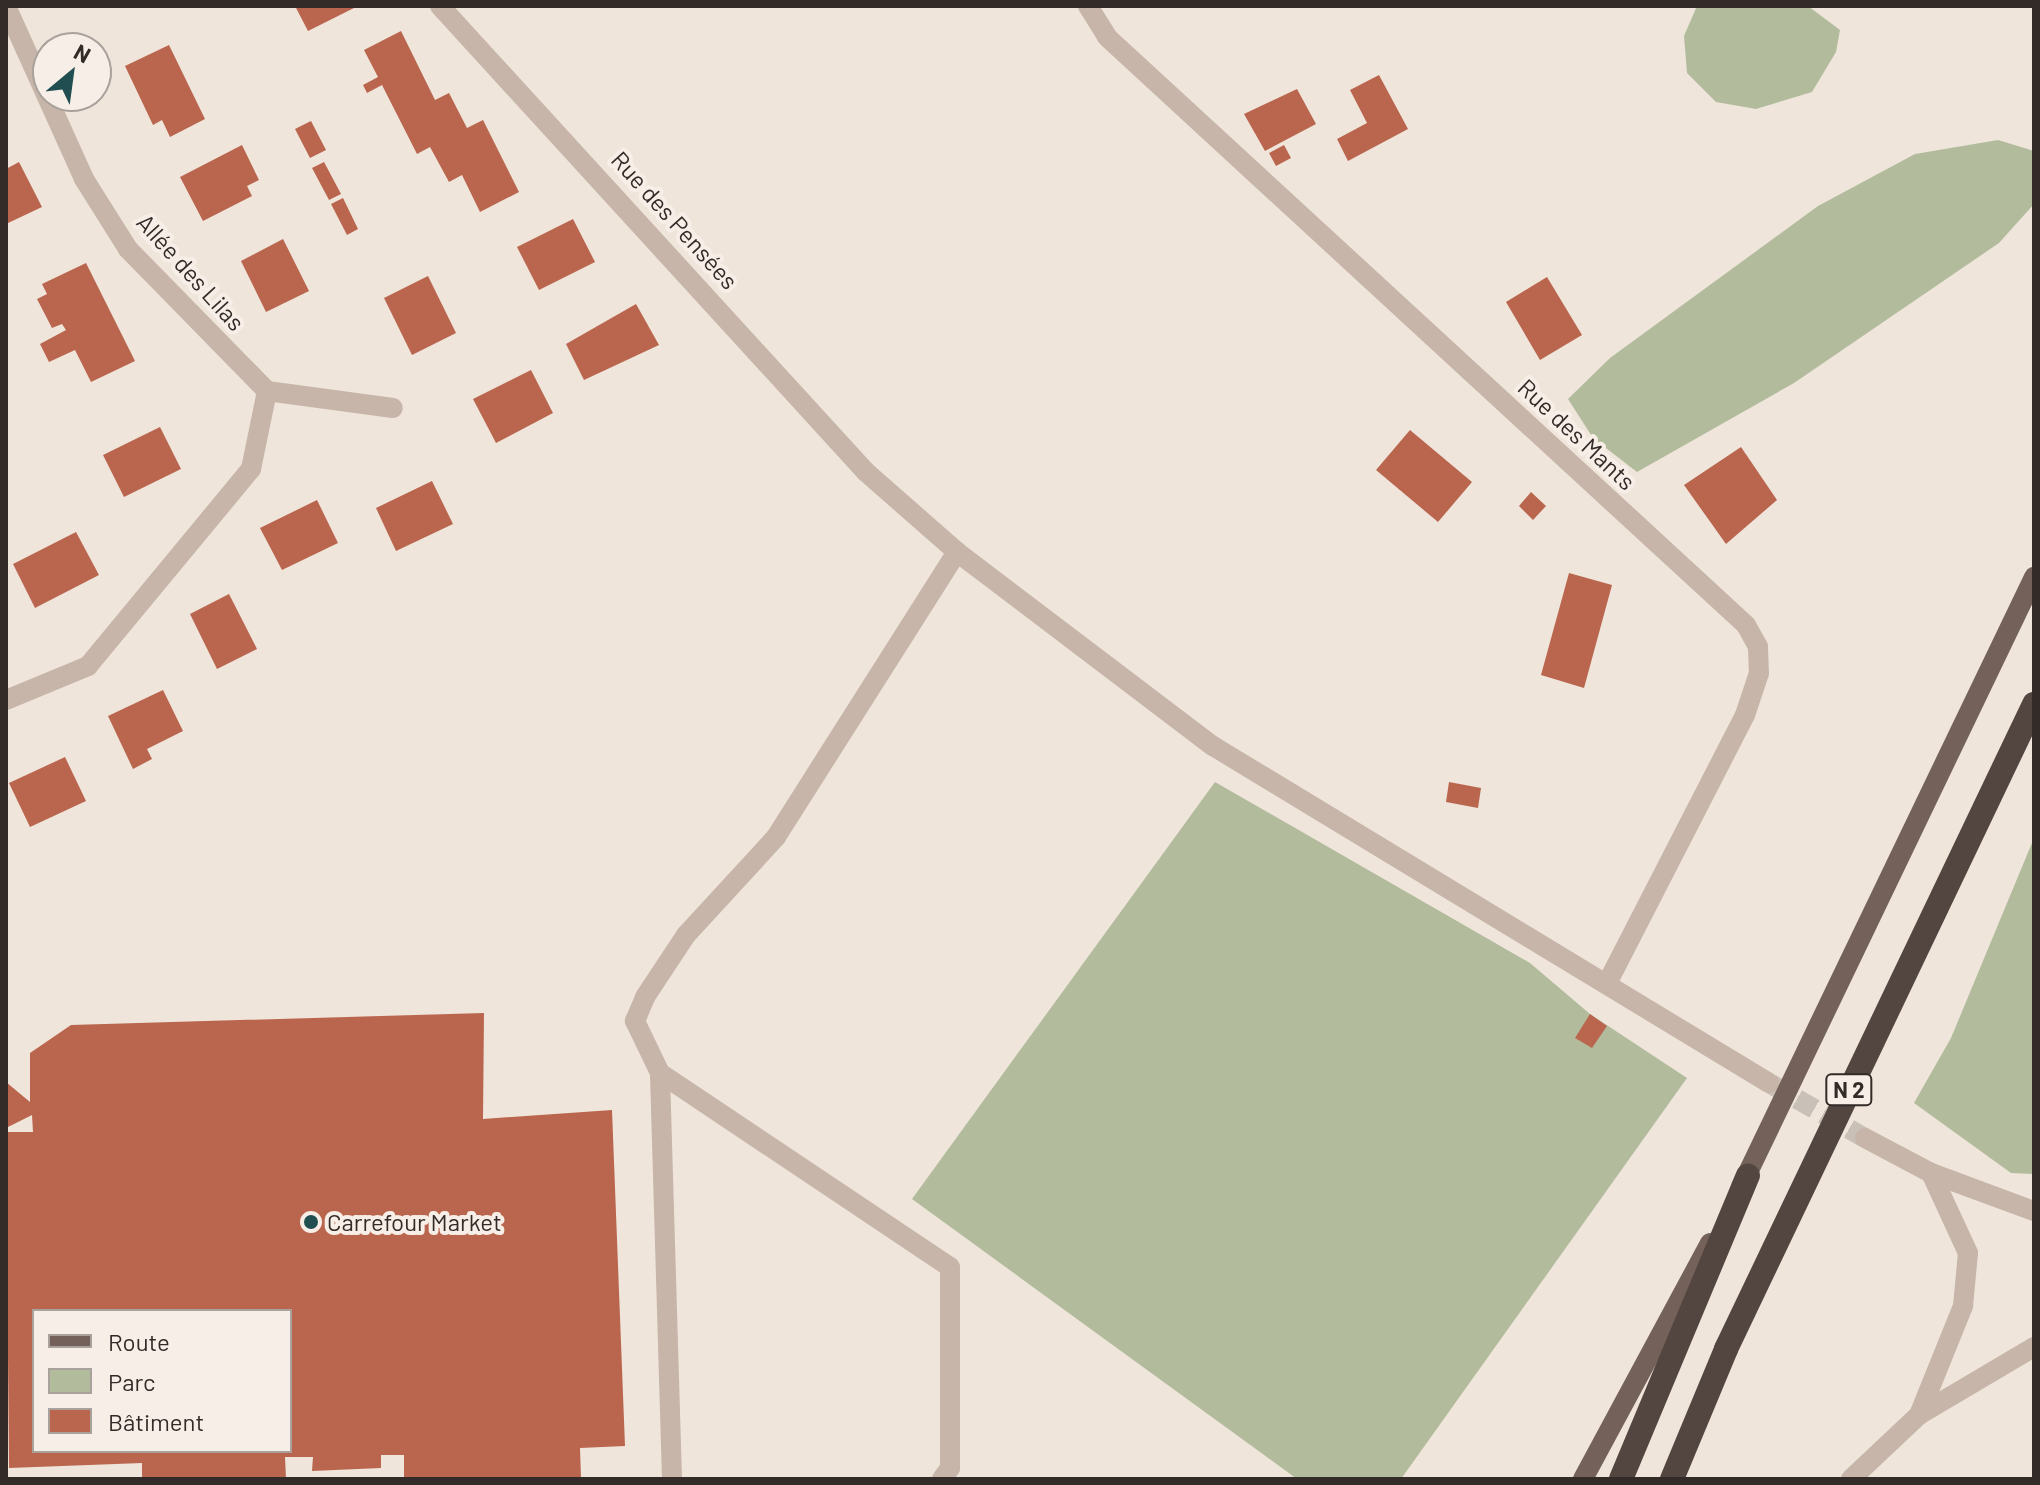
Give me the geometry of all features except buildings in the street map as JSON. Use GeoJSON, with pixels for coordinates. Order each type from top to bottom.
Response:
{"type":"FeatureCollection","features":[{"type":"Feature","properties":{"kind":"highway","name":"N 2"},"geometry":{"type":"LineString","coordinates":[[1672,1479],[1732,1335],[2034,704]]}},
{"type":"Feature","properties":{"kind":"highway","name":"N 2"},"geometry":{"type":"LineString","coordinates":[[1621,1479],[1748,1176]]}},
{"type":"Feature","properties":{"kind":"main road","name":"N 2"},"geometry":{"type":"LineString","coordinates":[[1748,1176],[2034,577]]}},
{"type":"Feature","properties":{"kind":"main road"},"geometry":{"type":"LineString","coordinates":[[1583,1479],[1748,1176]]}},
{"type":"Feature","properties":{"kind":"street","name":"Allée des Lilas"},"geometry":{"type":"LineString","coordinates":[[6,6],[84,179],[128,249],[267,391]]}},
{"type":"Feature","properties":{"kind":"street","name":"Rue des Pensées"},"geometry":{"type":"LineString","coordinates":[[440,6],[866,472],[957,552],[1213,746],[1769,1083]]}},
{"type":"Feature","properties":{"kind":"street","name":"Rue des Mants"},"geometry":{"type":"LineString","coordinates":[[1088,6],[1107,37],[1746,625],[1758,647],[1759,673],[1745,715],[1607,984]]}},
{"type":"Feature","properties":{"kind":"street"},"geometry":{"type":"LineString","coordinates":[[6,700],[88,666],[251,469],[267,391],[393,408]]}},
{"type":"Feature","properties":{"kind":"street"},"geometry":{"type":"LineString","coordinates":[[672,1479],[660,1073],[635,1021],[645,997],[686,935],[776,837],[957,552]]}},
{"type":"Feature","properties":{"kind":"street"},"geometry":{"type":"LineString","coordinates":[[660,1073],[950,1267],[950,1468],[942,1479]]}},
{"type":"Feature","properties":{"kind":"street"},"geometry":{"type":"LineString","coordinates":[[1865,1138],[1931,1173],[2034,1211]]}},
{"type":"Feature","properties":{"kind":"street"},"geometry":{"type":"LineString","coordinates":[[1919,1415],[1963,1306],[1968,1253],[1931,1173]]}},
{"type":"Feature","properties":{"kind":"street"},"geometry":{"type":"LineString","coordinates":[[1851,1479],[1919,1415],[2034,1347]]}},
{"type":"Feature","properties":{"kind":"green space"},"geometry":{"type":"Polygon","coordinates":[[[1697,6],[1808,6],[1840,30],[1836,52],[1812,92],[1756,109],[1716,102],[1687,73],[1684,36],[1697,6]]]}},
{"type":"Feature","properties":{"kind":"green space"},"geometry":{"type":"Polygon","coordinates":[[[1998,140],[2034,151],[2034,204],[1999,243],[1794,383],[1637,472],[1593,438],[1568,399],[1610,358],[1818,206],[1915,154],[1998,140]]]}},
{"type":"Feature","properties":{"kind":"green space"},"geometry":{"type":"Polygon","coordinates":[[[1215,782],[1530,963],[1590,1014],[1687,1078],[1401,1479],[1297,1479],[912,1199],[1215,782]]]}},
{"type":"Feature","properties":{"kind":"green space"},"geometry":{"type":"Polygon","coordinates":[[[2034,838],[2034,1174],[2011,1173],[1914,1103],[1951,1038],[2034,838]]]}},
{"type":"Feature","properties":{"kind":"tunnel"},"geometry":{"type":"LineString","coordinates":[[1771,1084],[1865,1138]]}},
{"type":"Feature","properties":{"kind":"place","name":"Carrefour Market"},"geometry":{"type":"Point","coordinates":[311,1222]}}]}
